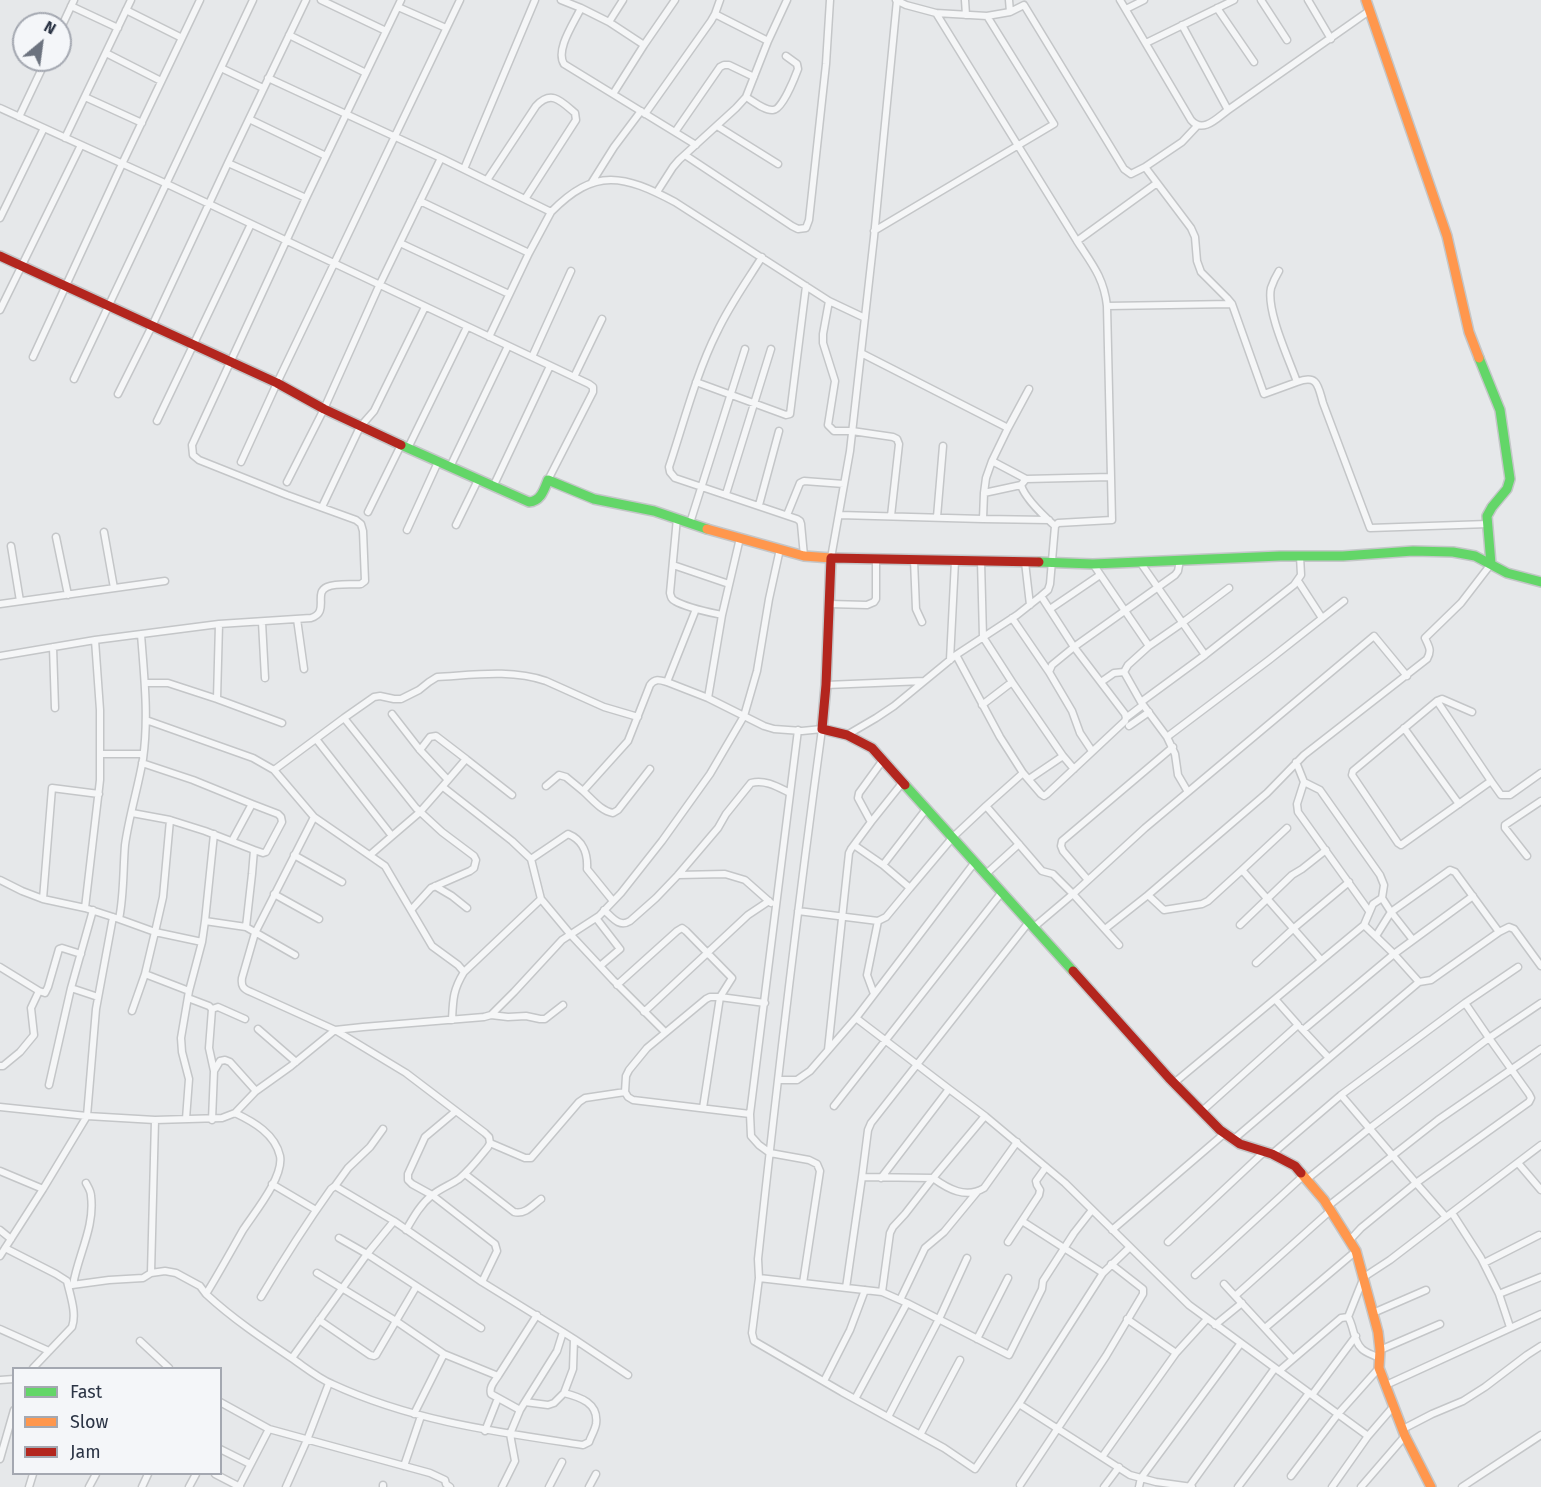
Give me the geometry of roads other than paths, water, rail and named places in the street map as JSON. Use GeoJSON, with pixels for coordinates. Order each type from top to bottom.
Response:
{"type":"FeatureCollection","features":[{"type":"Feature","properties":{"kind":"street"},"geometry":{"type":"LineString","coordinates":[[65,138],[131,0]]}},
{"type":"Feature","properties":{"kind":"street"},"geometry":{"type":"LineString","coordinates":[[33,357],[200,0]]}},
{"type":"Feature","properties":{"kind":"street"},"geometry":{"type":"LineString","coordinates":[[74,379],[253,0]]}},
{"type":"Feature","properties":{"kind":"street"},"geometry":{"type":"LineString","coordinates":[[118,394],[306,0]]}},
{"type":"Feature","properties":{"kind":"street"},"geometry":{"type":"LineString","coordinates":[[321,0],[386,31]]}},
{"type":"Feature","properties":{"kind":"street"},"geometry":{"type":"LineString","coordinates":[[241,462],[276,383],[460,0]]}},
{"type":"Feature","properties":{"kind":"street"},"geometry":{"type":"LineString","coordinates":[[464,169],[535,0]]}},
{"type":"Feature","properties":{"kind":"street"},"geometry":{"type":"LineString","coordinates":[[561,0],[609,22],[645,45]]}},
{"type":"Feature","properties":{"kind":"street"},"geometry":{"type":"LineString","coordinates":[[609,22],[623,0]]}},
{"type":"Feature","properties":{"kind":"street"},"geometry":{"type":"LineString","coordinates":[[613,94],[675,0]]}},
{"type":"Feature","properties":{"kind":"street"},"geometry":{"type":"LineString","coordinates":[[592,182],[614,147],[643,113],[715,14],[720,0]]}},
{"type":"Feature","properties":{"kind":"street"},"geometry":{"type":"LineString","coordinates":[[657,192],[673,167],[746,97],[787,0]]}},
{"type":"Feature","properties":{"kind":"street"},"geometry":{"type":"LineString","coordinates":[[686,155],[792,226],[798,229],[806,228],[809,220],[826,64],[830,0]]}},
{"type":"Feature","properties":{"kind":"street"},"geometry":{"type":"LineString","coordinates":[[1130,1247],[1103,1273],[975,1469],[944,1448],[754,1341],[752,1333],[759,1278],[758,1259],[817,729],[826,685],[831,558],[852,431],[897,0],[913,8],[936,13],[987,16],[1010,12],[1024,5],[1124,169],[1131,174],[1182,142],[1197,126]]}},
{"type":"Feature","properties":{"kind":"street"},"geometry":{"type":"LineString","coordinates":[[965,0],[966,15]]}},
{"type":"Feature","properties":{"kind":"street"},"geometry":{"type":"LineString","coordinates":[[1009,0],[1010,12]]}},
{"type":"Feature","properties":{"kind":"street"},"geometry":{"type":"LineString","coordinates":[[1120,0],[1191,120],[1197,126],[1205,126],[1369,11]]}},
{"type":"Feature","properties":{"kind":"street"},"geometry":{"type":"LineString","coordinates":[[1126,9],[1144,0]]}},
{"type":"Feature","properties":{"kind":"street"},"geometry":{"type":"LineString","coordinates":[[1146,43],[1234,0]]}},
{"type":"Feature","properties":{"kind":"street"},"geometry":{"type":"LineString","coordinates":[[1261,0],[1287,40]]}},
{"type":"Feature","properties":{"kind":"street"},"geometry":{"type":"LineString","coordinates":[[1308,0],[1331,39]]}},
{"type":"Feature","properties":{"kind":"street"},"geometry":{"type":"LineString","coordinates":[[1105,929],[1267,793],[1296,762],[1427,659],[1430,648],[1425,638],[1461,603],[1491,564],[1487,516],[1509,484],[1500,410],[1469,332],[1447,236],[1366,0]]}},
{"type":"Feature","properties":{"kind":"street"},"geometry":{"type":"LineString","coordinates":[[73,3],[118,28]]}},
{"type":"Feature","properties":{"kind":"street"},"geometry":{"type":"LineString","coordinates":[[0,656],[95,640],[219,624],[311,618],[318,616],[321,612],[321,594],[324,589],[329,586],[361,584],[365,581],[363,531],[361,524],[356,520],[199,460],[193,454],[192,445],[306,198],[400,3],[446,28]]}},
{"type":"Feature","properties":{"kind":"street"},"geometry":{"type":"LineString","coordinates":[[581,8],[561,51],[562,61],[569,69],[696,145]]}},
{"type":"Feature","properties":{"kind":"street"},"geometry":{"type":"LineString","coordinates":[[1217,8],[1254,62]]}},
{"type":"Feature","properties":{"kind":"street"},"geometry":{"type":"LineString","coordinates":[[126,10],[182,38]]}},
{"type":"Feature","properties":{"kind":"street"},"geometry":{"type":"LineString","coordinates":[[936,13],[1104,287],[1107,306],[1112,520],[1058,523],[1055,526]]}},
{"type":"Feature","properties":{"kind":"street"},"geometry":{"type":"LineString","coordinates":[[715,14],[768,41]]}},
{"type":"Feature","properties":{"kind":"street"},"geometry":{"type":"LineString","coordinates":[[874,231],[1054,124],[987,16]]}},
{"type":"Feature","properties":{"kind":"street"},"geometry":{"type":"LineString","coordinates":[[1182,25],[1228,110]]}},
{"type":"Feature","properties":{"kind":"street"},"geometry":{"type":"LineString","coordinates":[[289,36],[366,73]]}},
{"type":"Feature","properties":{"kind":"street"},"geometry":{"type":"LineString","coordinates":[[106,53],[161,81]]}},
{"type":"Feature","properties":{"kind":"street"},"geometry":{"type":"LineString","coordinates":[[746,97],[771,110],[780,106],[798,69],[797,64],[786,56]]}},
{"type":"Feature","properties":{"kind":"street"},"geometry":{"type":"LineString","coordinates":[[675,132],[724,65],[754,76]]}},
{"type":"Feature","properties":{"kind":"street"},"geometry":{"type":"LineString","coordinates":[[221,68],[263,88]]}},
{"type":"Feature","properties":{"kind":"street"},"geometry":{"type":"LineString","coordinates":[[19,117],[40,72]]}},
{"type":"Feature","properties":{"kind":"street"},"geometry":{"type":"LineString","coordinates":[[268,78],[551,212]]}},
{"type":"Feature","properties":{"kind":"street"},"geometry":{"type":"LineString","coordinates":[[85,97],[142,123]]}},
{"type":"Feature","properties":{"kind":"street"},"geometry":{"type":"LineString","coordinates":[[487,180],[536,106],[546,98],[555,98],[574,113],[576,120],[525,199]]}},
{"type":"Feature","properties":{"kind":"street"},"geometry":{"type":"LineString","coordinates":[[0,108],[167,184],[589,384],[593,392],[538,500],[529,502],[360,427],[276,383],[0,256]]}},
{"type":"Feature","properties":{"kind":"street"},"geometry":{"type":"LineString","coordinates":[[249,119],[326,156]]}},
{"type":"Feature","properties":{"kind":"street"},"geometry":{"type":"LineString","coordinates":[[717,126],[778,164]]}},
{"type":"Feature","properties":{"kind":"street"},"geometry":{"type":"LineString","coordinates":[[0,218],[44,128]]}},
{"type":"Feature","properties":{"kind":"street"},"geometry":{"type":"LineString","coordinates":[[0,310],[81,145]]}},
{"type":"Feature","properties":{"kind":"street"},"geometry":{"type":"LineString","coordinates":[[287,482],[324,410],[379,286],[441,158]]}},
{"type":"Feature","properties":{"kind":"street"},"geometry":{"type":"LineString","coordinates":[[228,163],[306,198]]}},
{"type":"Feature","properties":{"kind":"street"},"geometry":{"type":"LineString","coordinates":[[1145,167],[1184,218],[1195,237],[1197,261],[1201,272],[1232,304],[1264,394],[1310,379],[1317,384],[1370,528],[1488,524]]}},
{"type":"Feature","properties":{"kind":"street"},"geometry":{"type":"LineString","coordinates":[[489,337],[529,252],[551,212],[573,192],[592,182],[605,180],[618,180],[657,192],[829,301],[865,318]]}},
{"type":"Feature","properties":{"kind":"street"},"geometry":{"type":"LineString","coordinates":[[1077,241],[1157,183]]}},
{"type":"Feature","properties":{"kind":"street"},"geometry":{"type":"LineString","coordinates":[[420,201],[529,252]]}},
{"type":"Feature","properties":{"kind":"street"},"geometry":{"type":"LineString","coordinates":[[157,421],[251,224]]}},
{"type":"Feature","properties":{"kind":"street"},"geometry":{"type":"LineString","coordinates":[[400,243],[509,294]]}},
{"type":"Feature","properties":{"kind":"street"},"geometry":{"type":"LineString","coordinates":[[762,257],[717,331],[696,382],[669,467],[675,478],[800,521],[804,556]]}},
{"type":"Feature","properties":{"kind":"street"},"geometry":{"type":"LineString","coordinates":[[532,357],[571,271]]}},
{"type":"Feature","properties":{"kind":"street"},"geometry":{"type":"LineString","coordinates":[[1279,271],[1271,289],[1272,310],[1297,382]]}},
{"type":"Feature","properties":{"kind":"street"},"geometry":{"type":"LineString","coordinates":[[696,382],[786,415],[790,414],[806,286]]}},
{"type":"Feature","properties":{"kind":"street"},"geometry":{"type":"LineString","coordinates":[[829,301],[823,334],[825,351],[835,381],[828,425],[834,431],[852,431],[897,439],[899,444],[891,516]]}},
{"type":"Feature","properties":{"kind":"street"},"geometry":{"type":"LineString","coordinates":[[1107,306],[1232,304]]}},
{"type":"Feature","properties":{"kind":"street"},"geometry":{"type":"LineString","coordinates":[[322,507],[360,427],[374,411],[425,307]]}},
{"type":"Feature","properties":{"kind":"street"},"geometry":{"type":"LineString","coordinates":[[574,377],[602,319]]}},
{"type":"Feature","properties":{"kind":"street"},"geometry":{"type":"LineString","coordinates":[[368,512],[467,327]]}},
{"type":"Feature","properties":{"kind":"street"},"geometry":{"type":"LineString","coordinates":[[450,467],[508,346]]}},
{"type":"Feature","properties":{"kind":"street"},"geometry":{"type":"LineString","coordinates":[[690,523],[745,349]]}},
{"type":"Feature","properties":{"kind":"street"},"geometry":{"type":"LineString","coordinates":[[726,494],[771,349]]}},
{"type":"Feature","properties":{"kind":"street"},"geometry":{"type":"LineString","coordinates":[[861,353],[1008,428]]}},
{"type":"Feature","properties":{"kind":"street"},"geometry":{"type":"LineString","coordinates":[[493,487],[550,366]]}},
{"type":"Feature","properties":{"kind":"street"},"geometry":{"type":"LineString","coordinates":[[983,519],[986,478],[992,461],[1029,389]]}},
{"type":"Feature","properties":{"kind":"street"},"geometry":{"type":"LineString","coordinates":[[759,505],[779,431]]}},
{"type":"Feature","properties":{"kind":"street"},"geometry":{"type":"LineString","coordinates":[[937,517],[943,446]]}},
{"type":"Feature","properties":{"kind":"street"},"geometry":{"type":"LineString","coordinates":[[992,461],[1026,478],[1111,477]]}},
{"type":"Feature","properties":{"kind":"street"},"geometry":{"type":"LineString","coordinates":[[407,530],[438,462]]}},
{"type":"Feature","properties":{"kind":"street"},"geometry":{"type":"LineString","coordinates":[[984,493],[1021,485],[1026,478]]}},
{"type":"Feature","properties":{"kind":"street"},"geometry":{"type":"LineString","coordinates":[[456,525],[478,480]]}},
{"type":"Feature","properties":{"kind":"street"},"geometry":{"type":"LineString","coordinates":[[548,480],[594,499],[654,511],[804,556],[1093,564],[1342,556],[1413,551],[1453,552],[1475,555],[1507,573],[1541,582]]}},
{"type":"Feature","properties":{"kind":"street"},"geometry":{"type":"LineString","coordinates":[[787,515],[800,483],[844,484]]}},
{"type":"Feature","properties":{"kind":"street"},"geometry":{"type":"LineString","coordinates":[[847,735],[894,706],[956,655],[1030,605],[1050,584],[1055,526],[1023,491],[1021,485]]}},
{"type":"Feature","properties":{"kind":"street"},"geometry":{"type":"LineString","coordinates":[[839,515],[1049,520]]}},
{"type":"Feature","properties":{"kind":"street"},"geometry":{"type":"LineString","coordinates":[[677,518],[671,597],[674,601],[696,609],[722,615]]}},
{"type":"Feature","properties":{"kind":"street"},"geometry":{"type":"LineString","coordinates":[[104,532],[114,588]]}},
{"type":"Feature","properties":{"kind":"street"},"geometry":{"type":"LineString","coordinates":[[56,537],[68,595]]}},
{"type":"Feature","properties":{"kind":"street"},"geometry":{"type":"LineString","coordinates":[[708,698],[722,615],[740,538]]}},
{"type":"Feature","properties":{"kind":"street"},"geometry":{"type":"LineString","coordinates":[[11,546],[20,601]]}},
{"type":"Feature","properties":{"kind":"street"},"geometry":{"type":"LineString","coordinates":[[491,1015],[562,940],[596,918],[613,901],[662,841],[710,774],[744,716],[757,671],[780,549]]}},
{"type":"Feature","properties":{"kind":"street"},"geometry":{"type":"LineString","coordinates":[[956,655],[1000,737],[1023,772],[1044,796],[1142,704],[1290,590],[1301,575],[1300,556]]}},
{"type":"Feature","properties":{"kind":"street"},"geometry":{"type":"LineString","coordinates":[[829,604],[867,605],[874,602],[876,599],[876,559]]}},
{"type":"Feature","properties":{"kind":"street"},"geometry":{"type":"LineString","coordinates":[[914,560],[916,609],[922,622]]}},
{"type":"Feature","properties":{"kind":"street"},"geometry":{"type":"LineString","coordinates":[[1049,672],[1052,665],[1074,647],[1158,588],[1178,571],[1179,560]]}},
{"type":"Feature","properties":{"kind":"street"},"geometry":{"type":"LineString","coordinates":[[950,660],[955,561]]}},
{"type":"Feature","properties":{"kind":"street"},"geometry":{"type":"LineString","coordinates":[[981,561],[982,636],[1074,769]]}},
{"type":"Feature","properties":{"kind":"street"},"geometry":{"type":"LineString","coordinates":[[1025,562],[1030,605]]}},
{"type":"Feature","properties":{"kind":"street"},"geometry":{"type":"LineString","coordinates":[[1140,562],[1205,656]]}},
{"type":"Feature","properties":{"kind":"street"},"geometry":{"type":"LineString","coordinates":[[1093,564],[1149,646]]}},
{"type":"Feature","properties":{"kind":"street"},"geometry":{"type":"LineString","coordinates":[[672,565],[729,584]]}},
{"type":"Feature","properties":{"kind":"street"},"geometry":{"type":"LineString","coordinates":[[1050,609],[1100,574]]}},
{"type":"Feature","properties":{"kind":"street"},"geometry":{"type":"LineString","coordinates":[[0,604],[165,580]]}},
{"type":"Feature","properties":{"kind":"street"},"geometry":{"type":"LineString","coordinates":[[1298,581],[1322,618]]}},
{"type":"Feature","properties":{"kind":"street"},"geometry":{"type":"LineString","coordinates":[[1124,672],[1125,668],[1149,646],[1229,588]]}},
{"type":"Feature","properties":{"kind":"street"},"geometry":{"type":"LineString","coordinates":[[1041,596],[1074,647],[1126,718]]}},
{"type":"Feature","properties":{"kind":"street"},"geometry":{"type":"LineString","coordinates":[[1167,737],[1344,601]]}},
{"type":"Feature","properties":{"kind":"street"},"geometry":{"type":"LineString","coordinates":[[667,682],[696,609]]}},
{"type":"Feature","properties":{"kind":"street"},"geometry":{"type":"LineString","coordinates":[[1012,618],[1049,672],[1072,711],[1080,733],[1092,751]]}},
{"type":"Feature","properties":{"kind":"street"},"geometry":{"type":"LineString","coordinates":[[297,619],[304,669]]}},
{"type":"Feature","properties":{"kind":"street"},"geometry":{"type":"LineString","coordinates":[[262,622],[264,678]]}},
{"type":"Feature","properties":{"kind":"street"},"geometry":{"type":"LineString","coordinates":[[217,699],[219,624]]}},
{"type":"Feature","properties":{"kind":"street"},"geometry":{"type":"LineString","coordinates":[[0,1256],[87,1116],[98,997],[116,918],[122,904],[126,844],[142,763],[146,720],[141,634]]}},
{"type":"Feature","properties":{"kind":"street"},"geometry":{"type":"LineString","coordinates":[[846,1288],[868,1130],[871,1124],[916,1064],[1031,925],[1073,894],[1145,828],[1374,636],[1407,676]]}},
{"type":"Feature","properties":{"kind":"street"},"geometry":{"type":"LineString","coordinates":[[85,908],[100,780],[100,710],[95,640]]}},
{"type":"Feature","properties":{"kind":"street"},"geometry":{"type":"LineString","coordinates":[[53,647],[55,708]]}},
{"type":"Feature","properties":{"kind":"street"},"geometry":{"type":"LineString","coordinates":[[1124,672],[1142,704],[1173,747],[1178,775],[1188,792]]}},
{"type":"Feature","properties":{"kind":"street"},"geometry":{"type":"LineString","coordinates":[[1101,682],[1114,673],[1124,672]]}},
{"type":"Feature","properties":{"kind":"street"},"geometry":{"type":"LineString","coordinates":[[273,770],[374,697],[401,699],[437,677],[508,673],[546,681],[604,707],[638,717]]}},
{"type":"Feature","properties":{"kind":"street"},"geometry":{"type":"LineString","coordinates":[[583,791],[628,741],[650,685],[658,679],[708,698],[764,726],[774,729],[817,729],[847,735],[872,748],[1174,1083],[1225,1133],[1240,1144],[1268,1153],[1295,1166],[1324,1200],[1356,1251],[1378,1332],[1379,1358],[1386,1386],[1404,1432],[1431,1487]]}},
{"type":"Feature","properties":{"kind":"street"},"geometry":{"type":"LineString","coordinates":[[826,685],[924,681]]}},
{"type":"Feature","properties":{"kind":"street"},"geometry":{"type":"LineString","coordinates":[[982,705],[1012,682]]}},
{"type":"Feature","properties":{"kind":"street"},"geometry":{"type":"LineString","coordinates":[[145,683],[168,683],[282,723]]}},
{"type":"Feature","properties":{"kind":"street"},"geometry":{"type":"LineString","coordinates":[[1472,712],[1442,699],[1437,701],[1353,771],[1352,775],[1401,845],[1491,781]]}},
{"type":"Feature","properties":{"kind":"street"},"geometry":{"type":"LineString","coordinates":[[1437,701],[1501,795],[1510,795],[1541,773]]}},
{"type":"Feature","properties":{"kind":"street"},"geometry":{"type":"LineString","coordinates":[[1129,726],[1149,712]]}},
{"type":"Feature","properties":{"kind":"street"},"geometry":{"type":"LineString","coordinates":[[392,714],[420,750],[448,780]]}},
{"type":"Feature","properties":{"kind":"street"},"geometry":{"type":"LineString","coordinates":[[344,718],[420,812],[476,860],[474,868],[435,886],[411,910]]}},
{"type":"Feature","properties":{"kind":"street"},"geometry":{"type":"LineString","coordinates":[[146,720],[253,758],[273,770],[314,817],[385,866],[432,946],[464,972]]}},
{"type":"Feature","properties":{"kind":"street"},"geometry":{"type":"LineString","coordinates":[[1404,728],[1459,804]]}},
{"type":"Feature","properties":{"kind":"street"},"geometry":{"type":"LineString","coordinates":[[800,730],[750,1114],[751,1136],[754,1141],[770,1153],[809,1160],[816,1164],[820,1171],[802,1283]]}},
{"type":"Feature","properties":{"kind":"street"},"geometry":{"type":"LineString","coordinates":[[420,750],[430,737],[436,736],[512,795]]}},
{"type":"Feature","properties":{"kind":"street"},"geometry":{"type":"LineString","coordinates":[[316,739],[392,836]]}},
{"type":"Feature","properties":{"kind":"street"},"geometry":{"type":"LineString","coordinates":[[1088,880],[1063,851],[1062,841],[1173,747]]}},
{"type":"Feature","properties":{"kind":"street"},"geometry":{"type":"LineString","coordinates":[[100,754],[143,754]]}},
{"type":"Feature","properties":{"kind":"street"},"geometry":{"type":"LineString","coordinates":[[1029,779],[1063,756]]}},
{"type":"Feature","properties":{"kind":"street"},"geometry":{"type":"LineString","coordinates":[[370,855],[420,812],[466,759]]}},
{"type":"Feature","properties":{"kind":"street"},"geometry":{"type":"LineString","coordinates":[[871,822],[858,798],[859,793],[883,760]]}},
{"type":"Feature","properties":{"kind":"street"},"geometry":{"type":"LineString","coordinates":[[1296,762],[1304,782],[1297,804],[1298,812],[1369,911]]}},
{"type":"Feature","properties":{"kind":"street"},"geometry":{"type":"LineString","coordinates":[[132,813],[170,820],[263,853],[266,852],[282,822],[278,814],[193,780],[142,763]]}},
{"type":"Feature","properties":{"kind":"street"},"geometry":{"type":"LineString","coordinates":[[546,786],[559,775],[566,777],[604,809],[613,813],[618,810],[650,769]]}},
{"type":"Feature","properties":{"kind":"street"},"geometry":{"type":"LineString","coordinates":[[798,911],[878,921],[886,917],[953,837],[1023,772]]}},
{"type":"Feature","properties":{"kind":"street"},"geometry":{"type":"LineString","coordinates":[[604,910],[618,923],[627,924],[678,875],[718,828],[726,814],[751,783],[765,782],[790,793]]}},
{"type":"Feature","properties":{"kind":"street"},"geometry":{"type":"LineString","coordinates":[[828,1050],[849,853],[903,782]]}},
{"type":"Feature","properties":{"kind":"street"},"geometry":{"type":"LineString","coordinates":[[1304,782],[1320,790],[1380,875],[1384,885],[1382,898],[1413,940]]}},
{"type":"Feature","properties":{"kind":"street"},"geometry":{"type":"LineString","coordinates":[[443,787],[512,841],[531,859],[542,898],[617,985],[665,1032]]}},
{"type":"Feature","properties":{"kind":"street"},"geometry":{"type":"LineString","coordinates":[[43,899],[52,788],[99,794]]}},
{"type":"Feature","properties":{"kind":"street"},"geometry":{"type":"LineString","coordinates":[[1527,856],[1505,825],[1541,801]]}},
{"type":"Feature","properties":{"kind":"street"},"geometry":{"type":"LineString","coordinates":[[232,842],[252,804]]}},
{"type":"Feature","properties":{"kind":"street"},"geometry":{"type":"LineString","coordinates":[[986,806],[1042,871],[1053,874],[1119,945]]}},
{"type":"Feature","properties":{"kind":"street"},"geometry":{"type":"LineString","coordinates":[[883,865],[927,808]]}},
{"type":"Feature","properties":{"kind":"street"},"geometry":{"type":"LineString","coordinates":[[314,817],[255,933],[242,984],[243,988],[250,992],[335,1030],[406,1073],[489,1137],[488,1147],[465,1174],[432,1195],[416,1213],[406,1230]]}},
{"type":"Feature","properties":{"kind":"street"},"geometry":{"type":"LineString","coordinates":[[132,1011],[145,974],[163,897],[170,820]]}},
{"type":"Feature","properties":{"kind":"street"},"geometry":{"type":"LineString","coordinates":[[1148,895],[1164,910],[1202,904],[1287,828]]}},
{"type":"Feature","properties":{"kind":"street"},"geometry":{"type":"LineString","coordinates":[[186,1119],[189,1079],[181,1038],[188,994],[202,942],[214,834]]}},
{"type":"Feature","properties":{"kind":"street"},"geometry":{"type":"LineString","coordinates":[[531,859],[568,834],[574,836],[588,856],[587,869],[613,901]]}},
{"type":"Feature","properties":{"kind":"street"},"geometry":{"type":"LineString","coordinates":[[986,874],[1018,844]]}},
{"type":"Feature","properties":{"kind":"street"},"geometry":{"type":"LineString","coordinates":[[854,845],[910,888]]}},
{"type":"Feature","properties":{"kind":"street"},"geometry":{"type":"LineString","coordinates":[[246,927],[254,850]]}},
{"type":"Feature","properties":{"kind":"street"},"geometry":{"type":"LineString","coordinates":[[1240,925],[1292,875],[1326,850]]}},
{"type":"Feature","properties":{"kind":"street"},"geometry":{"type":"LineString","coordinates":[[294,855],[342,882]]}},
{"type":"Feature","properties":{"kind":"street"},"geometry":{"type":"LineString","coordinates":[[778,1080],[797,1080],[810,1071],[856,1018],[975,862]]}},
{"type":"Feature","properties":{"kind":"street"},"geometry":{"type":"LineString","coordinates":[[1242,870],[1321,960]]}},
{"type":"Feature","properties":{"kind":"street"},"geometry":{"type":"LineString","coordinates":[[1376,936],[1391,912],[1450,870],[1455,872],[1499,932]]}},
{"type":"Feature","properties":{"kind":"street"},"geometry":{"type":"LineString","coordinates":[[678,875],[725,874],[745,880],[776,908]]}},
{"type":"Feature","properties":{"kind":"street"},"geometry":{"type":"LineString","coordinates":[[0,880],[43,899],[93,910],[154,932],[202,942]]}},
{"type":"Feature","properties":{"kind":"street"},"geometry":{"type":"LineString","coordinates":[[1256,963],[1349,882]]}},
{"type":"Feature","properties":{"kind":"street"},"geometry":{"type":"LineString","coordinates":[[435,886],[467,908]]}},
{"type":"Feature","properties":{"kind":"street"},"geometry":{"type":"LineString","coordinates":[[834,1106],[1002,891]]}},
{"type":"Feature","properties":{"kind":"street"},"geometry":{"type":"LineString","coordinates":[[274,894],[319,918]]}},
{"type":"Feature","properties":{"kind":"street"},"geometry":{"type":"LineString","coordinates":[[1202,1111],[1394,954],[1473,896]]}},
{"type":"Feature","properties":{"kind":"street"},"geometry":{"type":"LineString","coordinates":[[452,1020],[456,985],[464,972],[542,898]]}},
{"type":"Feature","properties":{"kind":"street"},"geometry":{"type":"LineString","coordinates":[[1174,1083],[1364,925],[1373,904],[1382,898]]}},
{"type":"Feature","properties":{"kind":"street"},"geometry":{"type":"LineString","coordinates":[[644,1012],[754,909],[768,901]]}},
{"type":"Feature","properties":{"kind":"street"},"geometry":{"type":"LineString","coordinates":[[49,1085],[71,988],[93,910]]}},
{"type":"Feature","properties":{"kind":"street"},"geometry":{"type":"LineString","coordinates":[[596,918],[620,949],[600,966]]}},
{"type":"Feature","properties":{"kind":"street"},"geometry":{"type":"LineString","coordinates":[[205,921],[246,927],[295,955]]}},
{"type":"Feature","properties":{"kind":"street"},"geometry":{"type":"LineString","coordinates":[[874,994],[867,975],[878,921]]}},
{"type":"Feature","properties":{"kind":"street"},"geometry":{"type":"LineString","coordinates":[[1364,925],[1419,982]]}},
{"type":"Feature","properties":{"kind":"street"},"geometry":{"type":"LineString","coordinates":[[1234,1139],[1419,982],[1431,980],[1499,932],[1509,927],[1514,929],[1541,966]]}},
{"type":"Feature","properties":{"kind":"street"},"geometry":{"type":"LineString","coordinates":[[617,985],[682,928],[732,978],[720,997],[702,1108]]}},
{"type":"Feature","properties":{"kind":"street"},"geometry":{"type":"LineString","coordinates":[[0,967],[39,992],[45,993],[59,949],[81,954]]}},
{"type":"Feature","properties":{"kind":"street"},"geometry":{"type":"LineString","coordinates":[[1168,1242],[1268,1153],[1341,1095],[1465,1003],[1518,968]]}},
{"type":"Feature","properties":{"kind":"street"},"geometry":{"type":"LineString","coordinates":[[145,974],[188,994],[212,1009]]}},
{"type":"Feature","properties":{"kind":"street"},"geometry":{"type":"LineString","coordinates":[[71,988],[98,997]]}},
{"type":"Feature","properties":{"kind":"street"},"geometry":{"type":"LineString","coordinates":[[0,1066],[20,1052],[34,1035],[31,1005],[39,992]]}},
{"type":"Feature","properties":{"kind":"street"},"geometry":{"type":"LineString","coordinates":[[750,1114],[633,1100],[625,1092],[626,1076],[628,1070],[647,1048],[706,999],[720,997],[765,1003]]}},
{"type":"Feature","properties":{"kind":"street"},"geometry":{"type":"LineString","coordinates":[[1275,999],[1329,1058]]}},
{"type":"Feature","properties":{"kind":"street"},"geometry":{"type":"LineString","coordinates":[[1349,1241],[1361,1228],[1416,1184],[1531,1098],[1465,1003]]}},
{"type":"Feature","properties":{"kind":"street"},"geometry":{"type":"LineString","coordinates":[[1195,1275],[1305,1178],[1489,1038],[1541,1003]]}},
{"type":"Feature","properties":{"kind":"street"},"geometry":{"type":"LineString","coordinates":[[0,1107],[87,1116],[155,1120],[212,1120],[235,1113],[256,1091],[335,1030],[491,1015],[545,1019],[563,1005]]}},
{"type":"Feature","properties":{"kind":"street"},"geometry":{"type":"LineString","coordinates":[[212,1009],[218,1007],[245,1019]]}},
{"type":"Feature","properties":{"kind":"street"},"geometry":{"type":"LineString","coordinates":[[212,1009],[209,1048],[214,1071],[212,1120]]}},
{"type":"Feature","properties":{"kind":"street"},"geometry":{"type":"LineString","coordinates":[[856,1018],[985,1116],[1065,1183],[1189,1305],[1368,1436]]}},
{"type":"Feature","properties":{"kind":"street"},"geometry":{"type":"LineString","coordinates":[[258,1029],[296,1062]]}},
{"type":"Feature","properties":{"kind":"street"},"geometry":{"type":"LineString","coordinates":[[1235,1296],[1329,1209],[1392,1155],[1541,1048]]}},
{"type":"Feature","properties":{"kind":"street"},"geometry":{"type":"LineString","coordinates":[[214,1071],[220,1061],[230,1062],[256,1091]]}},
{"type":"Feature","properties":{"kind":"street"},"geometry":{"type":"LineString","coordinates":[[881,1178],[949,1089]]}},
{"type":"Feature","properties":{"kind":"street"},"geometry":{"type":"LineString","coordinates":[[490,1143],[525,1158],[531,1158],[579,1102],[585,1098],[625,1092]]}},
{"type":"Feature","properties":{"kind":"street"},"geometry":{"type":"LineString","coordinates":[[1341,1095],[1416,1184],[1449,1215],[1484,1263],[1499,1294],[1510,1328]]}},
{"type":"Feature","properties":{"kind":"street"},"geometry":{"type":"LineString","coordinates":[[456,1112],[425,1137],[408,1174],[408,1180],[432,1195],[495,1244],[497,1251],[482,1282]]}},
{"type":"Feature","properties":{"kind":"street"},"geometry":{"type":"LineString","coordinates":[[206,1294],[245,1227],[266,1198],[279,1170],[280,1157],[271,1136],[252,1121],[235,1113]]}},
{"type":"Feature","properties":{"kind":"street"},"geometry":{"type":"LineString","coordinates":[[882,1292],[890,1233],[893,1227],[985,1116]]}},
{"type":"Feature","properties":{"kind":"street"},"geometry":{"type":"LineString","coordinates":[[151,1274],[155,1120]]}},
{"type":"Feature","properties":{"kind":"street"},"geometry":{"type":"LineString","coordinates":[[261,1297],[286,1254],[316,1210],[348,1168],[370,1148],[383,1129]]}},
{"type":"Feature","properties":{"kind":"street"},"geometry":{"type":"LineString","coordinates":[[1112,1230],[1225,1133]]}},
{"type":"Feature","properties":{"kind":"street"},"geometry":{"type":"LineString","coordinates":[[855,1399],[904,1302],[925,1248],[947,1229],[977,1192],[984,1188],[1017,1142]]}},
{"type":"Feature","properties":{"kind":"street"},"geometry":{"type":"LineString","coordinates":[[1347,1317],[1364,1277],[1390,1260],[1541,1145]]}},
{"type":"Feature","properties":{"kind":"street"},"geometry":{"type":"LineString","coordinates":[[1518,1162],[1541,1190]]}},
{"type":"Feature","properties":{"kind":"street"},"geometry":{"type":"LineString","coordinates":[[1008,1242],[1039,1196],[1040,1190],[1036,1181],[1046,1167]]}},
{"type":"Feature","properties":{"kind":"street"},"geometry":{"type":"LineString","coordinates":[[0,1171],[43,1189]]}},
{"type":"Feature","properties":{"kind":"street"},"geometry":{"type":"LineString","coordinates":[[465,1174],[514,1212],[524,1212],[541,1199]]}},
{"type":"Feature","properties":{"kind":"street"},"geometry":{"type":"LineString","coordinates":[[862,1177],[933,1178],[955,1191],[977,1192]]}},
{"type":"Feature","properties":{"kind":"street"},"geometry":{"type":"LineString","coordinates":[[34,1367],[72,1327],[75,1320],[70,1285],[88,1235],[91,1194],[86,1183]]}},
{"type":"Feature","properties":{"kind":"street"},"geometry":{"type":"LineString","coordinates":[[272,1184],[316,1210]]}},
{"type":"Feature","properties":{"kind":"street"},"geometry":{"type":"LineString","coordinates":[[335,1186],[394,1221],[482,1282],[628,1375]]}},
{"type":"Feature","properties":{"kind":"street"},"geometry":{"type":"LineString","coordinates":[[759,1278],[882,1292],[1009,1354],[1042,1289],[1043,1281],[1092,1210]]}},
{"type":"Feature","properties":{"kind":"street"},"geometry":{"type":"LineString","coordinates":[[292,1358],[367,1254],[394,1221]]}},
{"type":"Feature","properties":{"kind":"street"},"geometry":{"type":"LineString","coordinates":[[1022,1221],[1103,1273]]}},
{"type":"Feature","properties":{"kind":"street"},"geometry":{"type":"LineString","coordinates":[[0,1230],[11,1239]]}},
{"type":"Feature","properties":{"kind":"street"},"geometry":{"type":"LineString","coordinates":[[1484,1263],[1539,1235]]}},
{"type":"Feature","properties":{"kind":"street"},"geometry":{"type":"LineString","coordinates":[[339,1238],[481,1328]]}},
{"type":"Feature","properties":{"kind":"street"},"geometry":{"type":"LineString","coordinates":[[5,1248],[56,1274],[70,1285]]}},
{"type":"Feature","properties":{"kind":"street"},"geometry":{"type":"LineString","coordinates":[[1265,1328],[1356,1251]]}},
{"type":"Feature","properties":{"kind":"street"},"geometry":{"type":"LineString","coordinates":[[888,1418],[939,1319],[967,1258]]}},
{"type":"Feature","properties":{"kind":"street"},"geometry":{"type":"LineString","coordinates":[[1020,1485],[1106,1356],[1143,1294],[1143,1289],[1112,1264]]}},
{"type":"Feature","properties":{"kind":"street"},"geometry":{"type":"LineString","coordinates":[[70,1285],[143,1278],[165,1271],[176,1273],[200,1286],[226,1312],[329,1383],[388,1407],[418,1415],[485,1431],[583,1445],[589,1442],[596,1424],[596,1414],[590,1404],[579,1397],[564,1393]]}},
{"type":"Feature","properties":{"kind":"street"},"geometry":{"type":"LineString","coordinates":[[317,1273],[444,1354],[498,1376]]}},
{"type":"Feature","properties":{"kind":"street"},"geometry":{"type":"LineString","coordinates":[[1499,1294],[1541,1277]]}},
{"type":"Feature","properties":{"kind":"street"},"geometry":{"type":"LineString","coordinates":[[977,1339],[1008,1278]]}},
{"type":"Feature","properties":{"kind":"street"},"geometry":{"type":"LineString","coordinates":[[1224,1284],[1293,1359]]}},
{"type":"Feature","properties":{"kind":"street"},"geometry":{"type":"LineString","coordinates":[[320,1320],[374,1356],[379,1353],[416,1287]]}},
{"type":"Feature","properties":{"kind":"street"},"geometry":{"type":"LineString","coordinates":[[824,1381],[850,1330],[865,1290]]}},
{"type":"Feature","properties":{"kind":"street"},"geometry":{"type":"LineString","coordinates":[[1373,1314],[1426,1290]]}},
{"type":"Feature","properties":{"kind":"street"},"geometry":{"type":"LineString","coordinates":[[1215,1325],[1242,1303]]}},
{"type":"Feature","properties":{"kind":"street"},"geometry":{"type":"LineString","coordinates":[[1386,1386],[1541,1314]]}},
{"type":"Feature","properties":{"kind":"street"},"geometry":{"type":"LineString","coordinates":[[520,1410],[491,1394],[490,1390],[537,1315]]}},
{"type":"Feature","properties":{"kind":"street"},"geometry":{"type":"LineString","coordinates":[[1347,1317],[1352,1322],[1361,1348],[1379,1358]]}},
{"type":"Feature","properties":{"kind":"street"},"geometry":{"type":"LineString","coordinates":[[1019,1404],[1130,1475],[1176,1486],[1191,1487],[1277,1370],[1341,1318],[1347,1317]]}},
{"type":"Feature","properties":{"kind":"street"},"geometry":{"type":"LineString","coordinates":[[1102,1457],[1176,1353],[1207,1318]]}},
{"type":"Feature","properties":{"kind":"street"},"geometry":{"type":"LineString","coordinates":[[1127,1319],[1176,1353]]}},
{"type":"Feature","properties":{"kind":"street"},"geometry":{"type":"LineString","coordinates":[[1291,1476],[1379,1358],[1440,1324]]}},
{"type":"Feature","properties":{"kind":"street"},"geometry":{"type":"LineString","coordinates":[[0,1329],[48,1351]]}},
{"type":"Feature","properties":{"kind":"street"},"geometry":{"type":"LineString","coordinates":[[502,1487],[515,1461],[510,1434],[520,1410],[556,1351],[563,1332]]}},
{"type":"Feature","properties":{"kind":"street"},"geometry":{"type":"LineString","coordinates":[[1238,1487],[1356,1336]]}},
{"type":"Feature","properties":{"kind":"street"},"geometry":{"type":"LineString","coordinates":[[525,1402],[548,1405],[564,1393],[573,1369],[574,1339]]}},
{"type":"Feature","properties":{"kind":"street"},"geometry":{"type":"LineString","coordinates":[[140,1341],[168,1367]]}},
{"type":"Feature","properties":{"kind":"street"},"geometry":{"type":"LineString","coordinates":[[1139,1487],[1141,1478],[1241,1343]]}},
{"type":"Feature","properties":{"kind":"street"},"geometry":{"type":"LineString","coordinates":[[1361,1487],[1404,1432],[1432,1414],[1463,1401],[1541,1346]]}},
{"type":"Feature","properties":{"kind":"street"},"geometry":{"type":"LineString","coordinates":[[404,1466],[418,1415],[444,1354]]}},
{"type":"Feature","properties":{"kind":"street"},"geometry":{"type":"LineString","coordinates":[[920,1435],[960,1360]]}},
{"type":"Feature","properties":{"kind":"street"},"geometry":{"type":"LineString","coordinates":[[286,1487],[329,1383]]}},
{"type":"Feature","properties":{"kind":"street"},"geometry":{"type":"LineString","coordinates":[[485,1431],[498,1398]]}},
{"type":"Feature","properties":{"kind":"street"},"geometry":{"type":"LineString","coordinates":[[222,1403],[270,1429],[430,1473],[445,1480],[450,1487]]}},
{"type":"Feature","properties":{"kind":"street"},"geometry":{"type":"LineString","coordinates":[[1332,1487],[1368,1436],[1393,1407]]}},
{"type":"Feature","properties":{"kind":"street"},"geometry":{"type":"LineString","coordinates":[[0,1459],[12,1417]]}},
{"type":"Feature","properties":{"kind":"street"},"geometry":{"type":"LineString","coordinates":[[218,1475],[239,1487],[270,1429]]}},
{"type":"Feature","properties":{"kind":"street"},"geometry":{"type":"LineString","coordinates":[[1462,1487],[1541,1435]]}},
{"type":"Feature","properties":{"kind":"street"},"geometry":{"type":"LineString","coordinates":[[222,1450],[250,1464]]}},
{"type":"Feature","properties":{"kind":"street"},"geometry":{"type":"LineString","coordinates":[[549,1487],[562,1462]]}},
{"type":"Feature","properties":{"kind":"street"},"geometry":{"type":"LineString","coordinates":[[1104,1487],[1119,1467]]}},
{"type":"Feature","properties":{"kind":"street"},"geometry":{"type":"LineString","coordinates":[[589,1487],[596,1474]]}}]}
